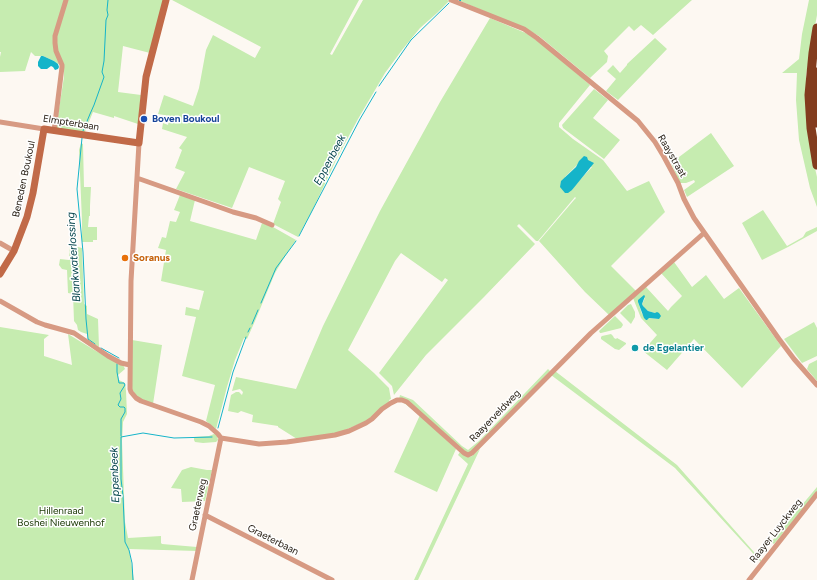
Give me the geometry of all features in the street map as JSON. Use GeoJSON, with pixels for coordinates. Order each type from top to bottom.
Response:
{"type":"FeatureCollection","features":[{"type":"Feature","properties":{"kind":"highway"},"geometry":{"type":"LineString","coordinates":[[817,28],[809,95],[811,128],[817,165]]}},
{"type":"Feature","properties":{"kind":"highway"},"geometry":{"type":"LineString","coordinates":[[817,72],[817,124]]}},
{"type":"Feature","properties":{"kind":"street"},"geometry":{"type":"LineString","coordinates":[[54,130],[62,65],[54,43],[66,0]]}},
{"type":"Feature","properties":{"kind":"street"},"geometry":{"type":"LineString","coordinates":[[166,0],[146,77],[139,143],[131,281],[130,389],[140,401],[201,422],[209,426],[219,436]]}},
{"type":"Feature","properties":{"kind":"street","name":"Raaystraat"},"geometry":{"type":"LineString","coordinates":[[451,0],[524,29],[638,121],[664,157],[678,183],[684,199],[704,233],[779,339],[794,359],[817,384]]}},
{"type":"Feature","properties":{"kind":"street","name":"Elmpterbaan"},"geometry":{"type":"LineString","coordinates":[[0,122],[139,143]]}},
{"type":"Feature","properties":{"kind":"street","name":"Beneden Boukoul"},"geometry":{"type":"LineString","coordinates":[[0,274],[14,251],[27,217],[33,193],[44,129]]}},
{"type":"Feature","properties":{"kind":"street"},"geometry":{"type":"LineString","coordinates":[[137,178],[233,212],[256,218],[272,225]]}},
{"type":"Feature","properties":{"kind":"street","name":"Raayerveldweg"},"geometry":{"type":"LineString","coordinates":[[219,436],[259,444],[287,442],[335,435],[350,431],[366,423],[391,403],[397,400],[402,400],[407,402],[468,455],[472,453],[591,333],[704,233]]}},
{"type":"Feature","properties":{"kind":"street"},"geometry":{"type":"LineString","coordinates":[[0,243],[14,251]]}},
{"type":"Feature","properties":{"kind":"street"},"geometry":{"type":"LineString","coordinates":[[0,301],[37,322],[74,333],[108,356],[121,363],[130,365]]}},
{"type":"Feature","properties":{"kind":"street","name":"Graeterweg"},"geometry":{"type":"LineString","coordinates":[[192,580],[219,436]]}},
{"type":"Feature","properties":{"kind":"street","name":"Raayer Luyckweg"},"geometry":{"type":"LineString","coordinates":[[749,580],[817,494]]}},
{"type":"Feature","properties":{"kind":"street","name":"Graeterbaan"},"geometry":{"type":"LineString","coordinates":[[205,515],[332,580]]}},
{"type":"Feature","properties":{"kind":"green space"},"geometry":{"type":"Polygon","coordinates":[[[0,0],[164,0],[150,53],[123,46],[118,92],[141,95],[138,124],[114,116],[114,118],[93,112],[84,134],[56,128],[64,77],[63,64],[58,64],[43,56],[35,56],[31,52],[25,71],[0,72],[0,0]]]}},
{"type":"Feature","properties":{"kind":"green space"},"geometry":{"type":"Polygon","coordinates":[[[172,0],[359,0],[330,54],[332,55],[363,0],[449,1],[420,28],[385,73],[337,158],[298,237],[273,224],[281,202],[278,199],[285,181],[249,167],[232,208],[176,189],[185,172],[175,168],[182,150],[179,148],[187,137],[162,129],[163,123],[168,125],[170,116],[158,114],[164,95],[193,106],[199,88],[206,50],[213,35],[255,58],[261,47],[172,0]]]}},
{"type":"Feature","properties":{"kind":"green space"},"geometry":{"type":"Polygon","coordinates":[[[458,0],[692,0],[653,35],[641,25],[634,31],[629,26],[604,51],[608,56],[607,62],[590,78],[539,36],[458,0]]]}},
{"type":"Feature","properties":{"kind":"green space"},"geometry":{"type":"Polygon","coordinates":[[[809,0],[817,0],[817,15],[806,75],[807,115],[810,147],[817,177],[817,207],[810,188],[799,140],[796,100],[797,73],[782,73],[799,59],[802,34],[809,0]]]}},
{"type":"Feature","properties":{"kind":"green space"},"geometry":{"type":"Polygon","coordinates":[[[490,18],[528,34],[550,50],[590,85],[559,123],[559,127],[573,139],[603,160],[627,191],[649,181],[665,212],[611,266],[636,291],[609,315],[585,292],[539,241],[576,198],[575,197],[538,241],[536,241],[519,224],[517,226],[535,244],[426,355],[394,395],[392,386],[379,373],[448,280],[445,278],[442,282],[401,253],[395,261],[348,350],[389,388],[391,399],[389,400],[390,402],[371,419],[338,433],[297,439],[278,426],[252,422],[253,415],[241,411],[238,413],[228,411],[231,395],[239,392],[242,395],[243,392],[240,389],[232,391],[236,377],[296,389],[323,326],[380,211],[440,102],[490,18]],[[578,164],[565,177],[572,190],[575,185],[592,167],[578,164]]]}},
{"type":"Feature","properties":{"kind":"green space"},"geometry":{"type":"Polygon","coordinates":[[[655,38],[667,49],[618,100],[606,91],[616,79],[607,71],[613,65],[620,73],[627,64],[655,38]]]}},
{"type":"Feature","properties":{"kind":"green space"},"geometry":{"type":"Polygon","coordinates":[[[594,89],[608,100],[593,118],[620,140],[604,159],[563,128],[562,125],[594,89]]]}},
{"type":"Feature","properties":{"kind":"green space"},"geometry":{"type":"Polygon","coordinates":[[[711,133],[734,166],[687,197],[684,190],[695,182],[694,180],[686,183],[680,183],[671,163],[711,133]]]}},
{"type":"Feature","properties":{"kind":"green space"},"geometry":{"type":"Polygon","coordinates":[[[81,143],[83,144],[84,187],[91,187],[88,227],[97,227],[97,240],[93,240],[93,242],[82,242],[79,150],[81,143]]]}},
{"type":"Feature","properties":{"kind":"green space"},"geometry":{"type":"Polygon","coordinates":[[[180,195],[195,200],[190,221],[256,240],[262,223],[273,227],[296,240],[275,273],[247,339],[244,338],[235,360],[216,429],[206,421],[215,385],[182,376],[196,317],[185,315],[186,307],[199,310],[204,291],[161,281],[166,250],[158,248],[162,237],[166,238],[170,221],[176,222],[180,212],[174,210],[180,195]]]}},
{"type":"Feature","properties":{"kind":"green space"},"geometry":{"type":"Polygon","coordinates":[[[763,210],[787,246],[803,237],[806,232],[817,227],[817,231],[762,260],[742,223],[763,210]]]}},
{"type":"Feature","properties":{"kind":"green space"},"geometry":{"type":"Polygon","coordinates":[[[70,245],[82,248],[84,304],[87,306],[87,314],[98,319],[99,347],[88,340],[87,334],[78,330],[74,321],[73,294],[68,293],[67,270],[62,269],[59,265],[60,259],[69,260],[70,245]]]}},
{"type":"Feature","properties":{"kind":"green space"},"geometry":{"type":"Polygon","coordinates":[[[674,262],[692,287],[706,275],[724,299],[739,288],[781,346],[742,388],[694,339],[667,370],[643,351],[657,335],[641,318],[633,298],[646,287],[668,311],[682,296],[661,273],[674,262]],[[645,298],[638,302],[642,314],[648,318],[659,319],[655,313],[648,311],[642,304],[645,298]]]}},
{"type":"Feature","properties":{"kind":"green space"},"geometry":{"type":"Polygon","coordinates":[[[631,304],[635,312],[635,317],[631,324],[620,313],[631,304]]]}},
{"type":"Feature","properties":{"kind":"green space"},"geometry":{"type":"Polygon","coordinates":[[[615,316],[623,325],[621,328],[600,333],[599,331],[615,316]]]}},
{"type":"Feature","properties":{"kind":"green space"},"geometry":{"type":"Polygon","coordinates":[[[814,322],[817,328],[817,356],[802,363],[784,339],[814,322]]]}},
{"type":"Feature","properties":{"kind":"green space","name":"Hillenraad Boshei Nieuwenhof"},"geometry":{"type":"Polygon","coordinates":[[[0,327],[49,335],[44,339],[44,356],[72,365],[68,334],[123,365],[125,369],[118,375],[119,380],[125,383],[126,391],[127,414],[123,422],[122,441],[125,522],[128,538],[161,536],[162,544],[197,547],[197,551],[129,549],[134,580],[0,580],[0,327]]]}},
{"type":"Feature","properties":{"kind":"green space"},"geometry":{"type":"Polygon","coordinates":[[[611,334],[614,338],[617,338],[626,344],[619,350],[615,349],[601,339],[602,336],[611,334]]]}},
{"type":"Feature","properties":{"kind":"green space"},"geometry":{"type":"Polygon","coordinates":[[[132,340],[162,345],[153,404],[137,397],[132,389],[132,340]]]}},
{"type":"Feature","properties":{"kind":"green space"},"geometry":{"type":"Polygon","coordinates":[[[817,360],[817,381],[807,369],[809,364],[817,360]]]}},
{"type":"Feature","properties":{"kind":"green space"},"geometry":{"type":"Polygon","coordinates":[[[548,369],[550,371],[472,452],[467,453],[399,399],[400,395],[413,400],[468,450],[479,441],[548,369]]]}},
{"type":"Feature","properties":{"kind":"green space"},"geometry":{"type":"Polygon","coordinates":[[[555,371],[677,465],[761,560],[761,562],[675,468],[551,375],[555,371]]]}},
{"type":"Feature","properties":{"kind":"green space"},"geometry":{"type":"Polygon","coordinates":[[[420,415],[456,449],[437,492],[394,472],[420,415]]]}},
{"type":"Feature","properties":{"kind":"green space"},"geometry":{"type":"Polygon","coordinates":[[[214,434],[217,435],[218,440],[216,442],[203,443],[195,442],[194,440],[194,437],[209,436],[214,434]]]}},
{"type":"Feature","properties":{"kind":"green space"},"geometry":{"type":"Polygon","coordinates":[[[480,449],[418,580],[414,580],[468,464],[458,455],[460,452],[469,457],[480,449]]]}},
{"type":"Feature","properties":{"kind":"green space"},"geometry":{"type":"Polygon","coordinates":[[[191,467],[212,470],[205,501],[182,502],[181,489],[171,488],[182,470],[191,467]]]}},
{"type":"Feature","properties":{"kind":"green space"},"geometry":{"type":"Polygon","coordinates":[[[817,487],[817,492],[774,544],[771,542],[817,487]]]}},
{"type":"Feature","properties":{"kind":"water"},"geometry":{"type":"Polygon","coordinates":[[[41,56],[58,64],[58,69],[55,70],[51,66],[47,69],[41,69],[38,66],[38,62],[41,56]]]}},
{"type":"Feature","properties":{"kind":"water"},"geometry":{"type":"Polygon","coordinates":[[[584,156],[594,163],[572,190],[565,193],[560,187],[561,181],[576,167],[584,156]]]}},
{"type":"Feature","properties":{"kind":"water"},"geometry":{"type":"Polygon","coordinates":[[[644,295],[643,306],[648,311],[659,313],[661,316],[659,319],[649,318],[646,320],[644,318],[638,300],[644,295]]]}},
{"type":"Feature","properties":{"kind":"waterway","name":"Blankwaterlossing"},"geometry":{"type":"LineString","coordinates":[[83,131],[104,77],[102,72],[106,20],[108,15],[108,0]]}},
{"type":"Feature","properties":{"kind":"waterway","name":"Eppenbeek"},"geometry":{"type":"LineString","coordinates":[[379,86],[411,40],[449,3]]}},
{"type":"Feature","properties":{"kind":"waterway","name":"Eppenbeek"},"geometry":{"type":"LineString","coordinates":[[299,236],[360,119],[376,92]]}},
{"type":"Feature","properties":{"kind":"waterway","name":"Blankwaterlossing"},"geometry":{"type":"LineString","coordinates":[[82,138],[77,189],[83,252],[88,339],[95,344]]}},
{"type":"Feature","properties":{"kind":"waterway","name":"Eppenbeek"},"geometry":{"type":"LineString","coordinates":[[261,303],[276,268],[296,241]]}},
{"type":"Feature","properties":{"kind":"waterway","name":"Eppenbeek"},"geometry":{"type":"LineString","coordinates":[[252,324],[258,310]]}},
{"type":"Feature","properties":{"kind":"waterway","name":"Eppenbeek"},"geometry":{"type":"LineString","coordinates":[[248,332],[250,328]]}},
{"type":"Feature","properties":{"kind":"waterway","name":"Eppenbeek"},"geometry":{"type":"LineString","coordinates":[[218,428],[233,372],[246,337]]}},
{"type":"Feature","properties":{"kind":"waterway","name":"Blankwaterlossing"},"geometry":{"type":"LineString","coordinates":[[101,348],[119,358]]}},
{"type":"Feature","properties":{"kind":"waterway","name":"Blankwaterlossing"},"geometry":{"type":"LineString","coordinates":[[117,364],[119,383],[124,383],[125,385],[120,393],[121,399],[118,405],[125,408],[125,412],[121,419],[121,436]]}},
{"type":"Feature","properties":{"kind":"waterway","name":"Eppenbeek"},"geometry":{"type":"LineString","coordinates":[[133,580],[132,563],[129,550],[125,542],[121,479],[121,437],[143,433],[174,438],[212,437]]}},
{"type":"Feature","properties":{"kind":"place","name":"Boven Boukoul"},"geometry":{"type":"Point","coordinates":[144,119]}},
{"type":"Feature","properties":{"kind":"place","name":"Soranus"},"geometry":{"type":"Point","coordinates":[125,258]}},
{"type":"Feature","properties":{"kind":"place","name":"de Egelantier"},"geometry":{"type":"Point","coordinates":[635,348]}}]}
